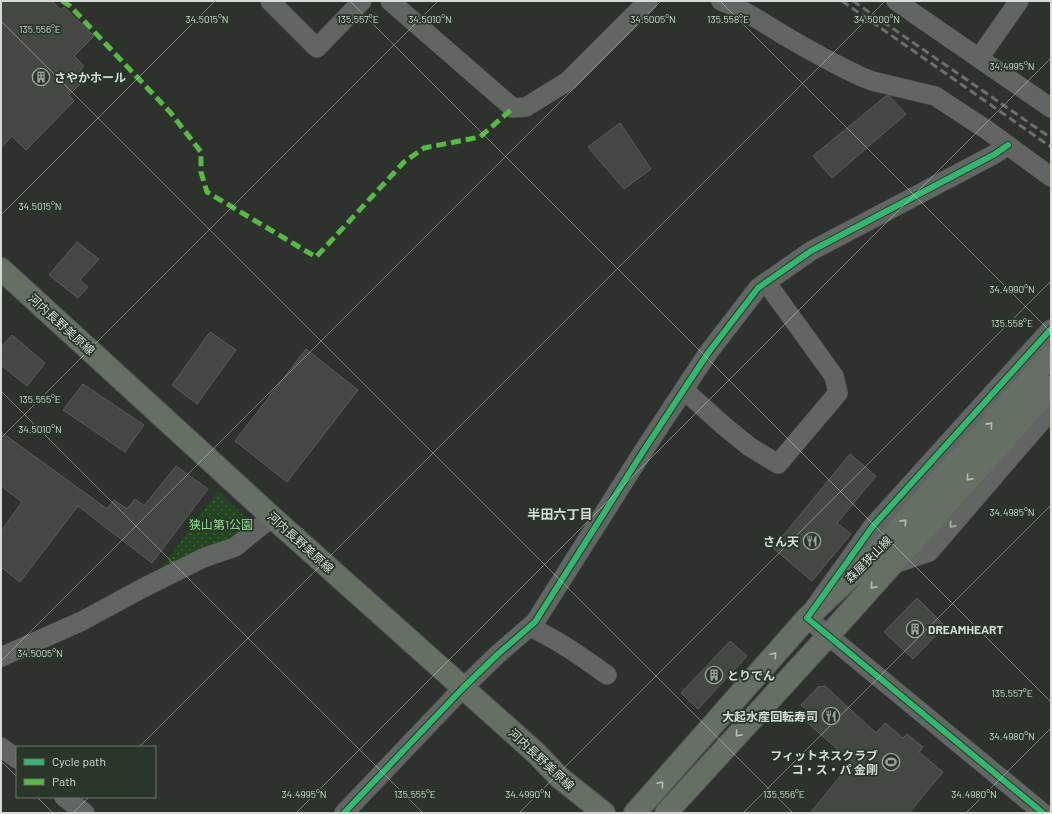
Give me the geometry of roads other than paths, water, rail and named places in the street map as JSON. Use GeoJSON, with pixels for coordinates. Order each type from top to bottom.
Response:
{"type":"FeatureCollection","features":[{"type":"Feature","properties":{"kind":"main road","name":"河内長野美原線"},"geometry":{"type":"LineString","coordinates":[[1,269],[272,516],[536,753],[560,778],[604,813]]}},
{"type":"Feature","properties":{"kind":"main road","name":"森屋狭山線"},"geometry":{"type":"LineString","coordinates":[[635,813],[806,618],[881,548],[1050,357]]}},
{"type":"Feature","properties":{"kind":"main road","name":"森屋狭山線"},"geometry":{"type":"LineString","coordinates":[[666,813],[828,636],[1051,387]]}},
{"type":"Feature","properties":{"kind":"street"},"geometry":{"type":"LineString","coordinates":[[270,1],[317,48],[362,1]]}},
{"type":"Feature","properties":{"kind":"street"},"geometry":{"type":"LineString","coordinates":[[390,1],[513,108],[526,107],[568,81],[648,1]]}},
{"type":"Feature","properties":{"kind":"street"},"geometry":{"type":"LineString","coordinates":[[721,1],[732,5],[808,49],[862,77],[872,81],[935,96],[1008,145],[1051,177]]}},
{"type":"Feature","properties":{"kind":"street"},"geometry":{"type":"LineString","coordinates":[[896,1],[1051,108]]}},
{"type":"Feature","properties":{"kind":"street"},"geometry":{"type":"LineString","coordinates":[[979,58],[1018,1]]}},
{"type":"Feature","properties":{"kind":"street"},"geometry":{"type":"LineString","coordinates":[[344,813],[463,688],[498,654],[535,622],[644,450],[708,353],[758,288],[811,251],[988,158],[1008,145]]}},
{"type":"Feature","properties":{"kind":"street"},"geometry":{"type":"LineString","coordinates":[[684,390],[750,447],[778,464],[838,392],[834,376],[766,282]]}},
{"type":"Feature","properties":{"kind":"street"},"geometry":{"type":"LineString","coordinates":[[1043,813],[806,618],[873,526],[1051,329]]}},
{"type":"Feature","properties":{"kind":"street"},"geometry":{"type":"LineString","coordinates":[[891,565],[929,552],[1051,410]]}},
{"type":"Feature","properties":{"kind":"street"},"geometry":{"type":"LineString","coordinates":[[1,657],[82,621],[203,558],[235,547],[272,516]]}},
{"type":"Feature","properties":{"kind":"street"},"geometry":{"type":"LineString","coordinates":[[530,627],[550,636],[575,652],[607,676]]}},
{"type":"Feature","properties":{"kind":"street"},"geometry":{"type":"LineString","coordinates":[[1,746],[16,758]]}},
{"type":"Feature","properties":{"kind":"street"},"geometry":{"type":"LineString","coordinates":[[65,798],[85,813]]}},
{"type":"Feature","properties":{"kind":"railway"},"geometry":{"type":"LineString","coordinates":[[842,1],[1051,147]]}},
{"type":"Feature","properties":{"kind":"railway"},"geometry":{"type":"LineString","coordinates":[[853,1],[1051,138]]}},
{"type":"Feature","properties":{"kind":"place","name":"さやかホール"},"geometry":{"type":"Point","coordinates":[41,77]}},
{"type":"Feature","properties":{"kind":"place","name":"さん天"},"geometry":{"type":"Point","coordinates":[812,541]}},
{"type":"Feature","properties":{"kind":"place","name":"DREAMHEART"},"geometry":{"type":"Point","coordinates":[915,629]}},
{"type":"Feature","properties":{"kind":"place","name":"とりでん"},"geometry":{"type":"Point","coordinates":[714,675]}},
{"type":"Feature","properties":{"kind":"place","name":"大起水産回転寿司"},"geometry":{"type":"Point","coordinates":[831,716]}},
{"type":"Feature","properties":{"kind":"place","name":"フィットネスクラブ コ・ス・パ 金剛"},"geometry":{"type":"Point","coordinates":[891,762]}},
{"type":"Feature","properties":{"kind":"district","name":"半田六丁目"},"geometry":{"type":"Point","coordinates":[560,514]}},
{"type":"Feature","properties":{"kind":"park label","name":"狭山第1公園"},"geometry":{"type":"Point","coordinates":[221,524]}}]}
